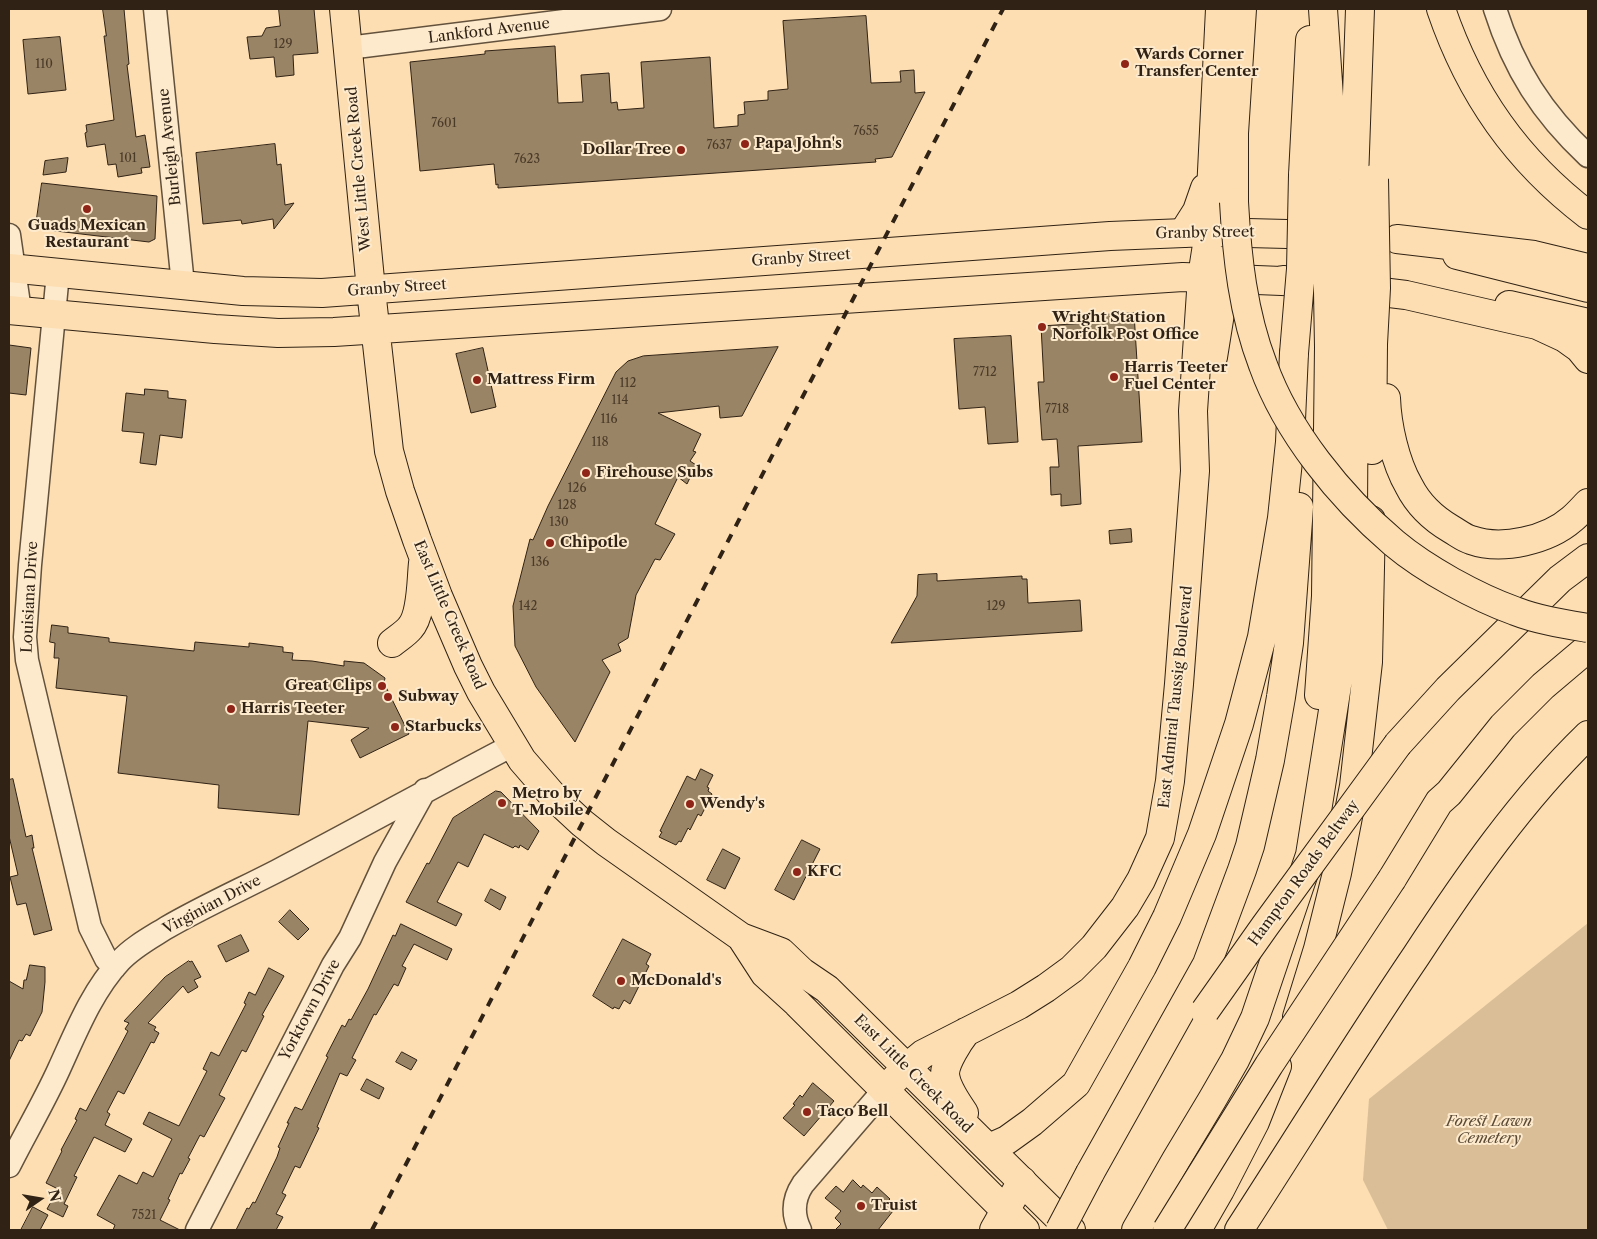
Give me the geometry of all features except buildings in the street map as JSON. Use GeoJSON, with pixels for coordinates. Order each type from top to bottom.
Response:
{"type":"FeatureCollection","features":[{"type":"Feature","properties":{"kind":"main road","name":"West Little Creek Road"},"geometry":{"type":"LineString","coordinates":[[344,9],[375,330]]}},
{"type":"Feature","properties":{"kind":"main road"},"geometry":{"type":"LineString","coordinates":[[1205,232],[1197,211],[1212,168],[1220,9]]}},
{"type":"Feature","properties":{"kind":"main road"},"geometry":{"type":"LineString","coordinates":[[1242,9],[1234,134],[1234,202],[1238,264],[1246,305],[1262,364],[1276,397],[1300,436],[1332,481],[1394,543],[1451,581],[1516,611],[1555,622],[1588,628]]}},
{"type":"Feature","properties":{"kind":"main road"},"geometry":{"type":"LineString","coordinates":[[1197,1230],[1255,1122],[1297,1016],[1318,949],[1337,873],[1354,786],[1368,662],[1340,347],[1315,178],[1312,9]]}},
{"type":"Feature","properties":{"kind":"main road"},"geometry":{"type":"LineString","coordinates":[[1323,9],[1329,97],[1315,178],[1292,275],[1340,347],[1386,401],[1397,460],[1408,486],[1421,504],[1446,526],[1471,540],[1506,545],[1548,534],[1571,520],[1588,502]]}},
{"type":"Feature","properties":{"kind":"main road"},"geometry":{"type":"LineString","coordinates":[[966,1032],[954,1048],[945,1073],[953,1096],[989,1148],[1007,1140],[1032,1122],[1076,1084],[1142,967],[1167,917],[1202,834],[1239,724],[1262,637],[1283,508],[1290,442],[1340,347],[1376,288],[1364,180],[1360,9]]}},
{"type":"Feature","properties":{"kind":"main road"},"geometry":{"type":"LineString","coordinates":[[1060,1230],[1094,1179],[1207,964],[1224,922],[1250,846],[1270,760],[1289,643],[1296,559],[1340,347],[1364,180],[1374,9]]}},
{"type":"Feature","properties":{"kind":"main road"},"geometry":{"type":"LineString","coordinates":[[1441,9],[1470,79],[1503,132],[1550,184],[1588,215]]}},
{"type":"Feature","properties":{"kind":"main road","name":"Granby Street"},"geometry":{"type":"LineString","coordinates":[[11,268],[243,291],[371,290],[849,254],[1205,232],[1287,233],[1398,239],[1588,288]]}},
{"type":"Feature","properties":{"kind":"main road","name":"East Admiral Taussig Boulevard"},"geometry":{"type":"LineString","coordinates":[[884,1090],[923,1054],[1019,1005],[1072,969],[1094,947],[1126,907],[1141,880],[1160,838],[1170,781],[1196,472],[1209,425],[1212,366],[1222,301],[1212,277],[1205,232]]}},
{"type":"Feature","properties":{"kind":"main road"},"geometry":{"type":"LineString","coordinates":[[1398,239],[1534,256],[1588,268]]}},
{"type":"Feature","properties":{"kind":"main road"},"geometry":{"type":"LineString","coordinates":[[1292,275],[1406,295],[1537,325],[1565,338],[1588,359]]}},
{"type":"Feature","properties":{"kind":"main road"},"geometry":{"type":"LineString","coordinates":[[14,311],[278,333],[375,330],[1212,277],[1292,275],[1414,287],[1472,296],[1588,323]]}},
{"type":"Feature","properties":{"kind":"main road","name":"East Little Creek Road"},"geometry":{"type":"LineString","coordinates":[[375,330],[390,451],[400,491],[423,557],[468,666],[481,692],[522,760],[554,797],[606,842],[741,937],[781,952],[802,972],[827,989],[1072,1230]]}},
{"type":"Feature","properties":{"kind":"main road"},"geometry":{"type":"LineString","coordinates":[[1136,1230],[1235,1060],[1255,1018],[1310,855],[1340,347]]}},
{"type":"Feature","properties":{"kind":"main road"},"geometry":{"type":"LineString","coordinates":[[392,643],[410,629],[418,614],[423,557]]}},
{"type":"Feature","properties":{"kind":"main road","name":"Hampton Roads Beltway"},"geometry":{"type":"LineString","coordinates":[[1072,1230],[1094,1179],[1179,1048],[1298,880],[1398,744],[1448,689],[1554,585],[1588,558]]}},
{"type":"Feature","properties":{"kind":"main road"},"geometry":{"type":"LineString","coordinates":[[1167,1230],[1269,1065],[1392,879],[1438,802],[1449,793],[1503,726],[1543,686],[1588,648]]}},
{"type":"Feature","properties":{"kind":"main road"},"geometry":{"type":"LineString","coordinates":[[1239,1230],[1399,981],[1460,890],[1527,802],[1588,735]]}},
{"type":"Feature","properties":{"kind":"main road"},"geometry":{"type":"LineString","coordinates":[[1460,890],[1588,754]]}},
{"type":"Feature","properties":{"kind":"main road","name":"East Little Creek Road"},"geometry":{"type":"LineString","coordinates":[[741,937],[765,974],[797,1003],[884,1090],[999,1220],[1025,1230]]}},
{"type":"Feature","properties":{"kind":"main road"},"geometry":{"type":"LineString","coordinates":[[999,1220],[1022,1181]]}},
{"type":"Feature","properties":{"kind":"street","name":"Burleigh Avenue"},"geometry":{"type":"LineString","coordinates":[[155,9],[183,285]]}},
{"type":"Feature","properties":{"kind":"street","name":"Lankford Avenue"},"geometry":{"type":"LineString","coordinates":[[348,48],[575,14],[660,9]]}},
{"type":"Feature","properties":{"kind":"street"},"geometry":{"type":"LineString","coordinates":[[1496,9],[1514,58],[1537,99],[1554,122],[1588,156]]}},
{"type":"Feature","properties":{"kind":"street"},"geometry":{"type":"LineString","coordinates":[[9,235],[14,311]]}},
{"type":"Feature","properties":{"kind":"street","name":"Louisiana Drive"},"geometry":{"type":"LineString","coordinates":[[58,273],[30,566],[25,637],[26,652],[90,927],[101,952],[114,968]]}},
{"type":"Feature","properties":{"kind":"street","name":"Virginian Drive"},"geometry":{"type":"LineString","coordinates":[[9,1166],[59,1070],[88,1007],[114,968],[142,943],[174,923],[315,851],[425,790],[512,745]]}},
{"type":"Feature","properties":{"kind":"street","name":"Yorktown Drive"},"geometry":{"type":"LineString","coordinates":[[196,1230],[333,965],[350,938],[385,862],[425,790]]}},
{"type":"Feature","properties":{"kind":"street"},"geometry":{"type":"LineString","coordinates":[[800,1230],[796,1222],[794,1210],[795,1199],[803,1184],[884,1090]]}},
{"type":"Feature","properties":{"kind":"green space","name":"Forest Lawn Cemetery"},"geometry":{"type":"Polygon","coordinates":[[[1588,923],[1588,1230],[1388,1230],[1363,1180],[1369,1099],[1588,923]]]}},
{"type":"Feature","properties":{"kind":"railway"},"geometry":{"type":"LineString","coordinates":[[372,1230],[1003,9]]}},
{"type":"Feature","properties":{"kind":"place","name":"Wards Corner Transfer Center"},"geometry":{"type":"Point","coordinates":[1125,64]}},
{"type":"Feature","properties":{"kind":"place","name":"Papa John's"},"geometry":{"type":"Point","coordinates":[745,144]}},
{"type":"Feature","properties":{"kind":"place","name":"Dollar Tree"},"geometry":{"type":"Point","coordinates":[681,150]}},
{"type":"Feature","properties":{"kind":"place","name":"Guads Mexican Restaurant"},"geometry":{"type":"Point","coordinates":[87,209]}},
{"type":"Feature","properties":{"kind":"place","name":"Wright Station Norfolk Post Office"},"geometry":{"type":"Point","coordinates":[1042,327]}},
{"type":"Feature","properties":{"kind":"place","name":"Harris Teeter Fuel Center"},"geometry":{"type":"Point","coordinates":[1114,377]}},
{"type":"Feature","properties":{"kind":"place","name":"Mattress Firm"},"geometry":{"type":"Point","coordinates":[477,380]}},
{"type":"Feature","properties":{"kind":"place","name":"Firehouse Subs"},"geometry":{"type":"Point","coordinates":[586,473]}},
{"type":"Feature","properties":{"kind":"place","name":"Chipotle"},"geometry":{"type":"Point","coordinates":[550,543]}},
{"type":"Feature","properties":{"kind":"place","name":"Great Clips"},"geometry":{"type":"Point","coordinates":[382,686]}},
{"type":"Feature","properties":{"kind":"place","name":"Subway"},"geometry":{"type":"Point","coordinates":[388,697]}},
{"type":"Feature","properties":{"kind":"place","name":"Harris Teeter"},"geometry":{"type":"Point","coordinates":[231,709]}},
{"type":"Feature","properties":{"kind":"place","name":"Starbucks"},"geometry":{"type":"Point","coordinates":[395,727]}},
{"type":"Feature","properties":{"kind":"place","name":"Metro by T-Mobile"},"geometry":{"type":"Point","coordinates":[502,803]}},
{"type":"Feature","properties":{"kind":"place","name":"Wendy's"},"geometry":{"type":"Point","coordinates":[690,804]}},
{"type":"Feature","properties":{"kind":"place","name":"KFC"},"geometry":{"type":"Point","coordinates":[797,872]}},
{"type":"Feature","properties":{"kind":"place","name":"McDonald's"},"geometry":{"type":"Point","coordinates":[621,981]}},
{"type":"Feature","properties":{"kind":"place","name":"Taco Bell"},"geometry":{"type":"Point","coordinates":[807,1112]}},
{"type":"Feature","properties":{"kind":"place","name":"Truist"},"geometry":{"type":"Point","coordinates":[861,1206]}}]}
